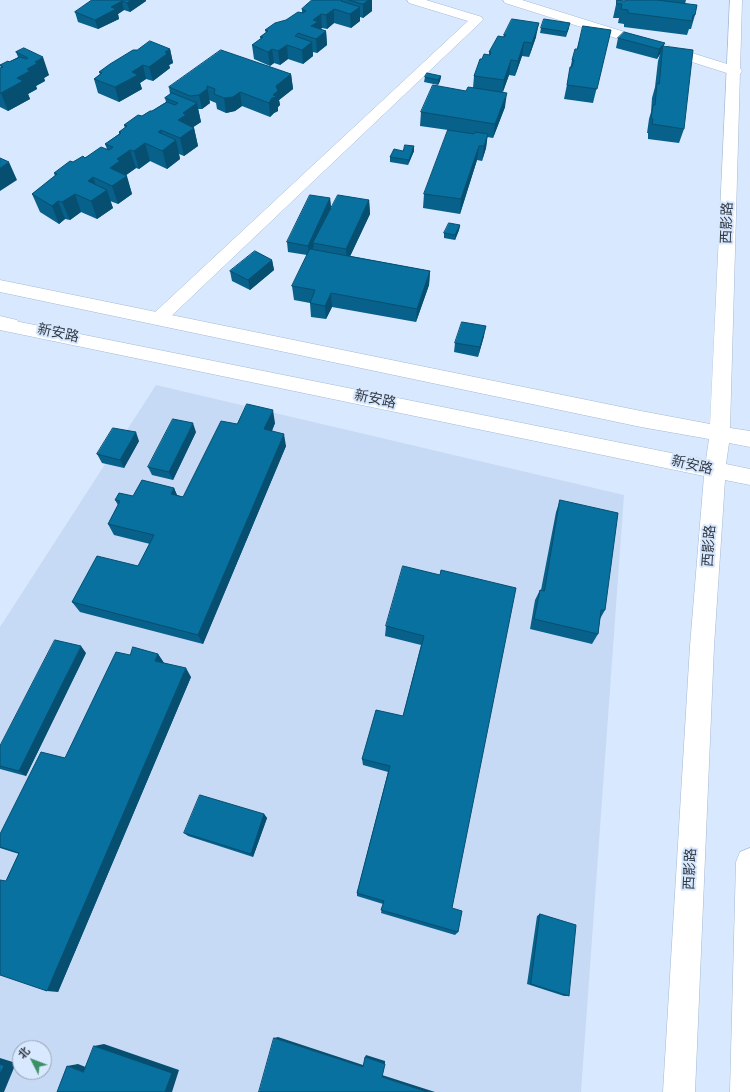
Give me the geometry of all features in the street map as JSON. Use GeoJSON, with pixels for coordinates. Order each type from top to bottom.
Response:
{"type":"FeatureCollection","features":[{"type":"Feature","properties":{"kind":"main road"},"geometry":{"type":"LineString","coordinates":[[158,319],[477,20],[413,0]]}},
{"type":"Feature","properties":{"kind":"main road"},"geometry":{"type":"LineString","coordinates":[[509,0],[734,71]]}},
{"type":"Feature","properties":{"kind":"main road","name":"西影路"},"geometry":{"type":"LineString","coordinates":[[679,1092],[702,646],[715,471],[720,434],[736,0]]}},
{"type":"Feature","properties":{"kind":"main road"},"geometry":{"type":"LineString","coordinates":[[0,286],[641,419],[750,439]]}},
{"type":"Feature","properties":{"kind":"main road","name":"新安路"},"geometry":{"type":"LineString","coordinates":[[4,323],[750,477]]}},
{"type":"Feature","properties":{"kind":"main road"},"geometry":{"type":"LineString","coordinates":[[746,1092],[750,862]]}},
{"type":"Feature","properties":{"kind":"shaded area"},"geometry":{"type":"Polygon","coordinates":[[[156,385],[624,495],[581,1092],[0,1092],[0,627],[156,385]]]}},
{"type":"Feature","properties":{"kind":"building"},"geometry":{"type":"Polygon","coordinates":[[[92,0],[131,0],[127,3],[122,1],[111,7],[116,9],[95,20],[75,12],[92,0]]]}},
{"type":"Feature","properties":{"kind":"building"},"geometry":{"type":"Polygon","coordinates":[[[312,0],[342,0],[341,1],[360,7],[350,14],[334,9],[326,15],[321,14],[313,20],[318,22],[311,26],[326,31],[316,39],[298,33],[295,36],[312,42],[302,50],[287,45],[278,51],[272,49],[268,52],[252,45],[263,37],[260,37],[268,31],[265,30],[275,23],[286,20],[298,12],[303,13],[306,11],[302,9],[312,0]]]}},
{"type":"Feature","properties":{"kind":"building"},"geometry":{"type":"Polygon","coordinates":[[[349,0],[369,0],[363,4],[349,0]]]}},
{"type":"Feature","properties":{"kind":"building"},"geometry":{"type":"Polygon","coordinates":[[[617,0],[657,0],[697,5],[692,21],[628,13],[628,10],[621,9],[622,4],[617,4],[617,0]]]}},
{"type":"Feature","properties":{"kind":"building"},"geometry":{"type":"Polygon","coordinates":[[[512,19],[539,23],[532,43],[524,42],[518,61],[511,60],[504,80],[474,76],[480,59],[482,59],[484,54],[490,55],[491,52],[489,52],[498,36],[504,37],[506,35],[504,35],[512,19]]]}},
{"type":"Feature","properties":{"kind":"building"},"geometry":{"type":"Polygon","coordinates":[[[544,19],[570,23],[567,32],[541,28],[544,19]]]}},
{"type":"Feature","properties":{"kind":"building"},"geometry":{"type":"Polygon","coordinates":[[[583,26],[611,30],[597,89],[567,85],[570,67],[572,67],[574,60],[572,60],[575,49],[577,49],[583,26]]]}},
{"type":"Feature","properties":{"kind":"building"},"geometry":{"type":"Polygon","coordinates":[[[624,32],[665,43],[659,49],[618,38],[624,32]]]}},
{"type":"Feature","properties":{"kind":"building"},"geometry":{"type":"Polygon","coordinates":[[[150,41],[170,49],[165,52],[167,54],[149,67],[143,65],[132,72],[138,75],[115,87],[94,79],[102,73],[99,72],[110,64],[133,50],[137,50],[150,41]]]}},
{"type":"Feature","properties":{"kind":"building"},"geometry":{"type":"Polygon","coordinates":[[[663,46],[693,50],[684,129],[652,124],[653,119],[651,119],[653,105],[655,105],[657,83],[659,84],[663,46]]]}},
{"type":"Feature","properties":{"kind":"building"},"geometry":{"type":"Polygon","coordinates":[[[24,48],[43,57],[35,62],[38,63],[27,69],[30,71],[17,78],[23,81],[0,93],[0,68],[3,67],[0,65],[20,57],[26,59],[28,58],[16,52],[24,48]]]}},
{"type":"Feature","properties":{"kind":"building"},"geometry":{"type":"Polygon","coordinates":[[[221,50],[291,74],[276,86],[278,91],[273,95],[277,97],[272,98],[269,103],[240,92],[233,97],[224,98],[214,94],[215,89],[207,86],[207,89],[199,95],[190,96],[169,87],[221,50]]]}},
{"type":"Feature","properties":{"kind":"building"},"geometry":{"type":"Polygon","coordinates":[[[427,73],[441,76],[438,80],[425,77],[427,73]]]}},
{"type":"Feature","properties":{"kind":"building"},"geometry":{"type":"Polygon","coordinates":[[[433,85],[466,91],[468,87],[507,93],[495,124],[421,112],[433,85]]]}},
{"type":"Feature","properties":{"kind":"building"},"geometry":{"type":"Polygon","coordinates":[[[172,93],[197,103],[183,113],[186,115],[178,120],[194,128],[180,138],[161,130],[158,132],[176,140],[162,151],[145,143],[134,151],[130,150],[117,159],[120,161],[110,168],[127,176],[112,186],[93,177],[88,181],[107,190],[91,201],[75,194],[62,202],[58,201],[52,206],[32,194],[57,174],[54,173],[70,161],[73,162],[83,156],[85,158],[101,147],[109,150],[113,147],[105,144],[121,133],[119,132],[127,126],[124,125],[138,115],[142,116],[167,102],[175,105],[178,103],[165,98],[172,93]]]}},
{"type":"Feature","properties":{"kind":"building"},"geometry":{"type":"Polygon","coordinates":[[[448,130],[474,134],[475,132],[488,134],[484,146],[479,146],[461,199],[424,194],[448,130]]]}},
{"type":"Feature","properties":{"kind":"building"},"geometry":{"type":"Polygon","coordinates":[[[405,145],[414,146],[409,160],[390,157],[394,149],[403,151],[405,145]]]}},
{"type":"Feature","properties":{"kind":"building"},"geometry":{"type":"Polygon","coordinates":[[[0,158],[9,162],[0,168],[0,158]]]}},
{"type":"Feature","properties":{"kind":"building"},"geometry":{"type":"Polygon","coordinates":[[[310,195],[330,198],[308,246],[287,242],[310,195]]]}},
{"type":"Feature","properties":{"kind":"building"},"geometry":{"type":"Polygon","coordinates":[[[338,195],[369,200],[346,249],[313,243],[338,195]]]}},
{"type":"Feature","properties":{"kind":"building"},"geometry":{"type":"Polygon","coordinates":[[[449,223],[460,225],[455,235],[444,233],[449,223]]]}},
{"type":"Feature","properties":{"kind":"building"},"geometry":{"type":"Polygon","coordinates":[[[310,249],[430,271],[417,309],[331,293],[325,306],[310,303],[315,290],[292,286],[310,249]]]}},
{"type":"Feature","properties":{"kind":"building"},"geometry":{"type":"Polygon","coordinates":[[[255,251],[272,260],[248,280],[230,271],[255,251]]]}},
{"type":"Feature","properties":{"kind":"building"},"geometry":{"type":"Polygon","coordinates":[[[462,322],[486,326],[480,347],[455,343],[462,322]]]}},
{"type":"Feature","properties":{"kind":"building"},"geometry":{"type":"Polygon","coordinates":[[[247,404],[273,410],[264,429],[284,434],[198,635],[72,602],[97,556],[138,566],[154,535],[108,524],[120,501],[115,500],[119,493],[133,496],[142,480],[174,488],[171,494],[183,497],[221,421],[237,424],[247,404]]]}},
{"type":"Feature","properties":{"kind":"building"},"geometry":{"type":"Polygon","coordinates":[[[173,419],[193,423],[169,472],[148,467],[173,419]]]}},
{"type":"Feature","properties":{"kind":"building"},"geometry":{"type":"Polygon","coordinates":[[[113,428],[136,432],[120,460],[97,454],[113,428]]]}},
{"type":"Feature","properties":{"kind":"building"},"geometry":{"type":"Polygon","coordinates":[[[560,500],[618,513],[605,610],[601,610],[598,634],[534,619],[540,590],[544,591],[560,500]]]}},
{"type":"Feature","properties":{"kind":"building"},"geometry":{"type":"Polygon","coordinates":[[[403,566],[440,575],[441,570],[516,588],[452,908],[462,911],[458,932],[381,910],[384,901],[357,893],[390,766],[362,759],[376,710],[403,716],[424,636],[386,626],[403,566]]]}},
{"type":"Feature","properties":{"kind":"building"},"geometry":{"type":"Polygon","coordinates":[[[55,640],[81,646],[19,771],[0,766],[0,746],[55,640]]]}},
{"type":"Feature","properties":{"kind":"building"},"geometry":{"type":"Polygon","coordinates":[[[133,647],[158,654],[155,661],[186,668],[47,991],[0,975],[0,880],[6,881],[19,853],[0,847],[0,834],[41,752],[65,758],[116,652],[130,655],[133,647]]]}},
{"type":"Feature","properties":{"kind":"building"},"geometry":{"type":"Polygon","coordinates":[[[200,795],[264,814],[251,854],[184,833],[200,795]]]}},
{"type":"Feature","properties":{"kind":"building"},"geometry":{"type":"Polygon","coordinates":[[[540,914],[576,925],[569,996],[531,984],[540,914]]]}},
{"type":"Feature","properties":{"kind":"building"},"geometry":{"type":"Polygon","coordinates":[[[274,1038],[363,1067],[365,1057],[385,1064],[382,1077],[427,1092],[259,1092],[274,1038]]]}},
{"type":"Feature","properties":{"kind":"building"},"geometry":{"type":"Polygon","coordinates":[[[94,1046],[172,1073],[165,1092],[57,1092],[67,1066],[83,1072],[94,1046]]]}},
{"type":"Feature","properties":{"kind":"building"},"geometry":{"type":"Polygon","coordinates":[[[0,1064],[4,1066],[0,1074],[0,1064]]]}}]}
